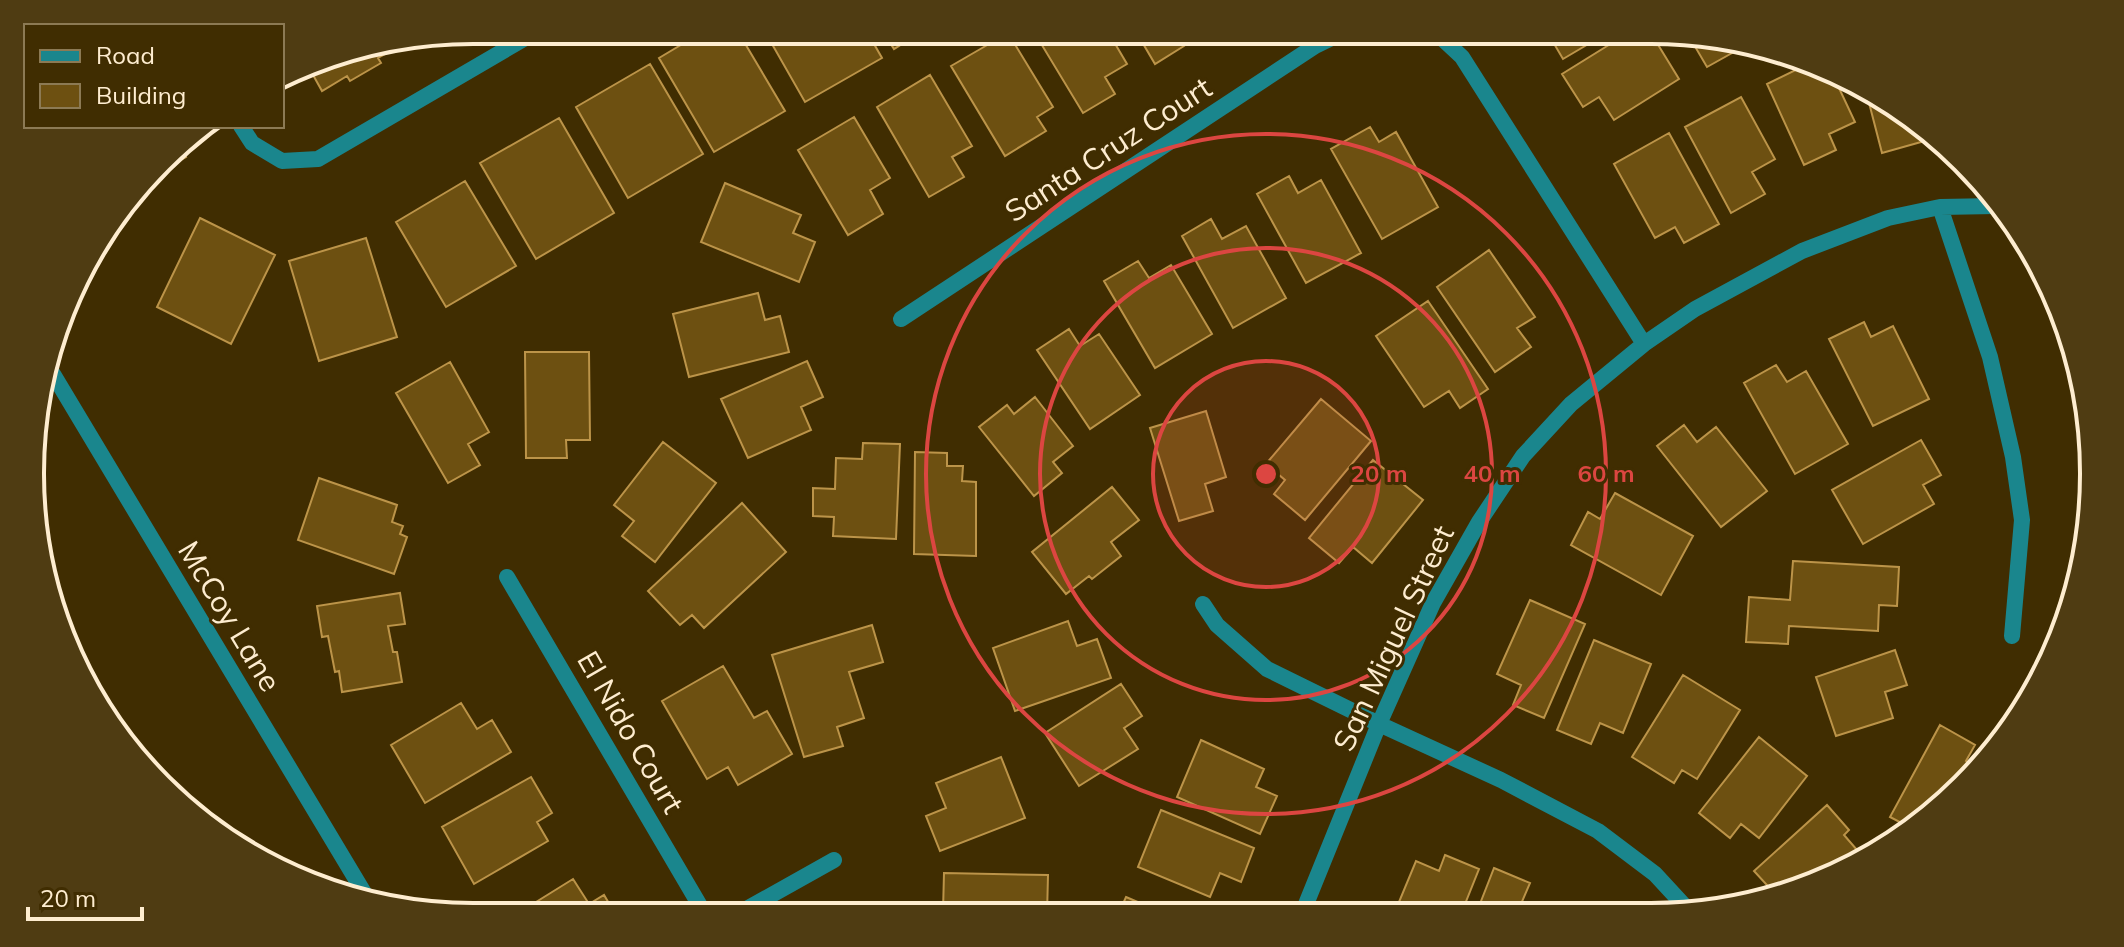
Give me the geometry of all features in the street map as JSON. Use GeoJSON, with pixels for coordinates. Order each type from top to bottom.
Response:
{"type":"FeatureCollection","features":[{"type":"Feature","properties":{"kind":"street"},"geometry":{"type":"LineString","coordinates":[[242,128],[252,143],[282,161],[318,159],[515,44]]}},
{"type":"Feature","properties":{"kind":"street","name":"Santa Cruz Court"},"geometry":{"type":"LineString","coordinates":[[901,319],[1319,44]]}},
{"type":"Feature","properties":{"kind":"street"},"geometry":{"type":"LineString","coordinates":[[1448,44],[1462,57],[1644,344]]}},
{"type":"Feature","properties":{"kind":"street","name":"San Miguel Street"},"geometry":{"type":"LineString","coordinates":[[1306,903],[1379,724],[1433,603],[1479,522],[1523,456],[1571,404],[1644,344],[1695,309],[1802,251],[1888,218],[1940,207],[1986,206]]}},
{"type":"Feature","properties":{"kind":"street"},"geometry":{"type":"LineString","coordinates":[[1940,207],[1990,357],[2013,457],[2022,520],[2012,636]]}},
{"type":"Feature","properties":{"kind":"street","name":"McCoy Lane"},"geometry":{"type":"LineString","coordinates":[[55,378],[361,888]]}},
{"type":"Feature","properties":{"kind":"street","name":"El Nido Court"},"geometry":{"type":"LineString","coordinates":[[507,577],[698,903]]}},
{"type":"Feature","properties":{"kind":"street"},"geometry":{"type":"LineString","coordinates":[[1203,604],[1217,625],[1267,669],[1501,780],[1598,831],[1655,874],[1681,902]]}},
{"type":"Feature","properties":{"kind":"street"},"geometry":{"type":"LineString","coordinates":[[757,903],[834,860]]}},
{"type":"Feature","properties":{"kind":"building"},"geometry":{"type":"Polygon","coordinates":[[[683,44],[745,44],[785,111],[714,152],[659,58],[683,44]]]}},
{"type":"Feature","properties":{"kind":"building"},"geometry":{"type":"Polygon","coordinates":[[[772,44],[874,44],[882,58],[805,102],[772,44]]]}},
{"type":"Feature","properties":{"kind":"building"},"geometry":{"type":"Polygon","coordinates":[[[989,44],[1015,44],[1053,107],[1037,117],[1046,131],[1005,156],[951,66],[989,44]]]}},
{"type":"Feature","properties":{"kind":"building"},"geometry":{"type":"Polygon","coordinates":[[[1041,44],[1115,44],[1127,64],[1105,77],[1115,94],[1083,113],[1041,44]]]}},
{"type":"Feature","properties":{"kind":"building"},"geometry":{"type":"Polygon","coordinates":[[[1143,44],[1183,44],[1184,46],[1155,64],[1143,44]]]}},
{"type":"Feature","properties":{"kind":"building"},"geometry":{"type":"Polygon","coordinates":[[[1554,44],[1588,44],[1563,59],[1554,44]]]}},
{"type":"Feature","properties":{"kind":"building"},"geometry":{"type":"Polygon","coordinates":[[[1610,44],[1658,44],[1679,79],[1614,120],[1599,97],[1583,107],[1562,74],[1610,44]]]}},
{"type":"Feature","properties":{"kind":"building"},"geometry":{"type":"Polygon","coordinates":[[[1695,47],[1734,52],[1707,67],[1695,47]]]}},
{"type":"Feature","properties":{"kind":"building"},"geometry":{"type":"Polygon","coordinates":[[[388,53],[378,58],[381,63],[350,81],[347,76],[322,91],[313,75],[388,53]]]}},
{"type":"Feature","properties":{"kind":"building"},"geometry":{"type":"Polygon","coordinates":[[[650,64],[703,154],[628,198],[576,107],[650,64]]]}},
{"type":"Feature","properties":{"kind":"building"},"geometry":{"type":"Polygon","coordinates":[[[1796,70],[1815,77],[1839,87],[1855,122],[1829,134],[1836,150],[1804,165],[1767,84],[1796,70]]]}},
{"type":"Feature","properties":{"kind":"building"},"geometry":{"type":"Polygon","coordinates":[[[930,75],[972,146],[952,157],[964,177],[929,197],[877,107],[930,75]]]}},
{"type":"Feature","properties":{"kind":"building"},"geometry":{"type":"Polygon","coordinates":[[[1741,97],[1775,159],[1752,172],[1765,194],[1731,213],[1685,127],[1741,97]]]}},
{"type":"Feature","properties":{"kind":"building"},"geometry":{"type":"Polygon","coordinates":[[[1869,105],[1921,140],[1882,153],[1869,105]]]}},
{"type":"Feature","properties":{"kind":"building"},"geometry":{"type":"Polygon","coordinates":[[[854,117],[890,178],[870,190],[883,214],[848,235],[798,150],[854,117]]]}},
{"type":"Feature","properties":{"kind":"building"},"geometry":{"type":"Polygon","coordinates":[[[559,118],[614,213],[536,259],[480,163],[559,118]]]}},
{"type":"Feature","properties":{"kind":"building"},"geometry":{"type":"Polygon","coordinates":[[[1370,127],[1379,142],[1396,132],[1438,207],[1382,239],[1331,149],[1370,127]]]}},
{"type":"Feature","properties":{"kind":"building"},"geometry":{"type":"Polygon","coordinates":[[[1669,133],[1719,224],[1684,243],[1675,227],[1655,238],[1614,164],[1669,133]]]}},
{"type":"Feature","properties":{"kind":"building"},"geometry":{"type":"Polygon","coordinates":[[[1289,176],[1298,193],[1321,180],[1361,253],[1306,283],[1257,194],[1289,176]]]}},
{"type":"Feature","properties":{"kind":"building"},"geometry":{"type":"Polygon","coordinates":[[[465,181],[516,266],[446,307],[396,222],[465,181]]]}},
{"type":"Feature","properties":{"kind":"building"},"geometry":{"type":"Polygon","coordinates":[[[725,183],[801,215],[793,233],[815,242],[799,282],[701,242],[725,183]]]}},
{"type":"Feature","properties":{"kind":"building"},"geometry":{"type":"Polygon","coordinates":[[[200,218],[275,255],[231,344],[157,307],[200,218]]]}},
{"type":"Feature","properties":{"kind":"building"},"geometry":{"type":"Polygon","coordinates":[[[1211,219],[1222,239],[1246,226],[1286,298],[1233,328],[1182,236],[1211,219]]]}},
{"type":"Feature","properties":{"kind":"building"},"geometry":{"type":"Polygon","coordinates":[[[366,238],[397,337],[319,361],[289,261],[366,238]]]}},
{"type":"Feature","properties":{"kind":"building"},"geometry":{"type":"Polygon","coordinates":[[[1489,250],[1535,317],[1517,328],[1531,347],[1495,372],[1437,287],[1489,250]]]}},
{"type":"Feature","properties":{"kind":"building"},"geometry":{"type":"Polygon","coordinates":[[[1138,261],[1149,278],[1171,265],[1212,334],[1155,368],[1104,281],[1138,261]]]}},
{"type":"Feature","properties":{"kind":"building"},"geometry":{"type":"Polygon","coordinates":[[[758,293],[765,320],[780,316],[789,352],[689,377],[673,314],[758,293]]]}},
{"type":"Feature","properties":{"kind":"building"},"geometry":{"type":"Polygon","coordinates":[[[1428,301],[1488,389],[1460,408],[1449,391],[1424,407],[1376,336],[1428,301]]]}},
{"type":"Feature","properties":{"kind":"building"},"geometry":{"type":"Polygon","coordinates":[[[1864,322],[1871,337],[1893,326],[1929,399],[1873,426],[1829,339],[1864,322]]]}},
{"type":"Feature","properties":{"kind":"building"},"geometry":{"type":"Polygon","coordinates":[[[1069,329],[1080,346],[1099,334],[1140,395],[1090,429],[1037,350],[1069,329]]]}},
{"type":"Feature","properties":{"kind":"building"},"geometry":{"type":"Polygon","coordinates":[[[525,352],[589,352],[590,440],[566,440],[567,458],[526,458],[525,352]]]}},
{"type":"Feature","properties":{"kind":"building"},"geometry":{"type":"Polygon","coordinates":[[[807,361],[823,397],[801,407],[811,430],[748,458],[721,399],[807,361]]]}},
{"type":"Feature","properties":{"kind":"building"},"geometry":{"type":"Polygon","coordinates":[[[450,362],[489,432],[468,444],[480,465],[448,483],[396,393],[450,362]]]}},
{"type":"Feature","properties":{"kind":"building"},"geometry":{"type":"Polygon","coordinates":[[[1776,365],[1787,382],[1806,371],[1848,444],[1795,474],[1744,383],[1776,365]]]}},
{"type":"Feature","properties":{"kind":"building"},"geometry":{"type":"Polygon","coordinates":[[[1035,397],[1073,446],[1053,462],[1062,473],[1034,496],[979,427],[1007,405],[1014,414],[1035,397]]]}},
{"type":"Feature","properties":{"kind":"building"},"geometry":{"type":"Polygon","coordinates":[[[1321,399],[1371,441],[1305,520],[1274,494],[1285,480],[1266,464],[1321,399]]]}},
{"type":"Feature","properties":{"kind":"building"},"geometry":{"type":"Polygon","coordinates":[[[1206,411],[1226,477],[1205,484],[1213,511],[1179,521],[1150,428],[1206,411]]]}},
{"type":"Feature","properties":{"kind":"building"},"geometry":{"type":"Polygon","coordinates":[[[1684,425],[1697,442],[1716,427],[1767,491],[1721,527],[1657,446],[1684,425]]]}},
{"type":"Feature","properties":{"kind":"building"},"geometry":{"type":"Polygon","coordinates":[[[1921,440],[1941,475],[1923,485],[1934,504],[1863,544],[1832,490],[1921,440]]]}},
{"type":"Feature","properties":{"kind":"building"},"geometry":{"type":"Polygon","coordinates":[[[663,442],[716,483],[655,562],[622,536],[634,521],[614,505],[663,442]]]}},
{"type":"Feature","properties":{"kind":"building"},"geometry":{"type":"Polygon","coordinates":[[[863,443],[900,444],[896,539],[833,536],[834,517],[813,516],[813,488],[835,489],[836,458],[862,459],[863,443]]]}},
{"type":"Feature","properties":{"kind":"building"},"geometry":{"type":"Polygon","coordinates":[[[915,452],[947,453],[947,466],[963,466],[962,481],[976,482],[976,556],[914,554],[915,452]]]}},
{"type":"Feature","properties":{"kind":"building"},"geometry":{"type":"Polygon","coordinates":[[[1373,460],[1423,500],[1372,563],[1353,547],[1339,563],[1309,538],[1373,460]]]}},
{"type":"Feature","properties":{"kind":"building"},"geometry":{"type":"Polygon","coordinates":[[[319,478],[397,505],[392,522],[403,526],[400,534],[407,537],[394,574],[298,540],[319,478]]]}},
{"type":"Feature","properties":{"kind":"building"},"geometry":{"type":"Polygon","coordinates":[[[1112,487],[1139,520],[1111,542],[1121,556],[1092,579],[1089,576],[1066,594],[1032,552],[1112,487]]]}},
{"type":"Feature","properties":{"kind":"building"},"geometry":{"type":"Polygon","coordinates":[[[1615,493],[1693,536],[1661,595],[1571,545],[1588,512],[1600,519],[1615,493]]]}},
{"type":"Feature","properties":{"kind":"building"},"geometry":{"type":"Polygon","coordinates":[[[742,503],[786,552],[704,628],[692,615],[680,625],[648,591],[742,503]]]}},
{"type":"Feature","properties":{"kind":"building"},"geometry":{"type":"Polygon","coordinates":[[[1793,561],[1899,567],[1897,606],[1879,605],[1878,631],[1789,626],[1788,644],[1746,642],[1749,597],[1790,600],[1793,561]]]}},
{"type":"Feature","properties":{"kind":"building"},"geometry":{"type":"Polygon","coordinates":[[[400,593],[405,624],[388,626],[393,652],[397,652],[402,682],[342,692],[328,636],[322,637],[317,606],[400,593]]]}},
{"type":"Feature","properties":{"kind":"building"},"geometry":{"type":"Polygon","coordinates":[[[1530,600],[1585,624],[1544,718],[1513,705],[1521,685],[1497,674],[1530,600]]]}},
{"type":"Feature","properties":{"kind":"building"},"geometry":{"type":"Polygon","coordinates":[[[1068,621],[1077,646],[1097,639],[1111,678],[1015,711],[993,648],[1068,621]]]}},
{"type":"Feature","properties":{"kind":"building"},"geometry":{"type":"Polygon","coordinates":[[[872,625],[883,662],[849,672],[864,718],[837,727],[843,746],[804,757],[772,655],[872,625]]]}},
{"type":"Feature","properties":{"kind":"building"},"geometry":{"type":"Polygon","coordinates":[[[1594,640],[1651,664],[1623,733],[1600,723],[1591,744],[1557,730],[1594,640]]]}},
{"type":"Feature","properties":{"kind":"building"},"geometry":{"type":"Polygon","coordinates":[[[1895,650],[1907,685],[1885,692],[1893,718],[1836,736],[1816,677],[1895,650]]]}},
{"type":"Feature","properties":{"kind":"building"},"geometry":{"type":"Polygon","coordinates":[[[723,666],[754,718],[767,711],[792,754],[738,785],[728,767],[707,779],[662,701],[723,666]]]}},
{"type":"Feature","properties":{"kind":"building"},"geometry":{"type":"Polygon","coordinates":[[[1683,675],[1740,710],[1697,779],[1682,770],[1674,783],[1632,757],[1683,675]]]}},
{"type":"Feature","properties":{"kind":"building"},"geometry":{"type":"Polygon","coordinates":[[[1121,684],[1142,716],[1124,728],[1138,749],[1079,786],[1045,733],[1121,684]]]}},
{"type":"Feature","properties":{"kind":"building"},"geometry":{"type":"Polygon","coordinates":[[[461,703],[477,729],[492,720],[511,752],[425,803],[391,745],[461,703]]]}},
{"type":"Feature","properties":{"kind":"building"},"geometry":{"type":"Polygon","coordinates":[[[1940,725],[1975,745],[1968,762],[1934,796],[1901,822],[1890,817],[1940,725]]]}},
{"type":"Feature","properties":{"kind":"building"},"geometry":{"type":"Polygon","coordinates":[[[1759,737],[1807,776],[1759,838],[1741,824],[1730,838],[1699,813],[1759,737]]]}},
{"type":"Feature","properties":{"kind":"building"},"geometry":{"type":"Polygon","coordinates":[[[1201,740],[1264,769],[1256,787],[1277,796],[1260,834],[1177,797],[1201,740]]]}},
{"type":"Feature","properties":{"kind":"building"},"geometry":{"type":"Polygon","coordinates":[[[1001,757],[1025,818],[940,851],[926,816],[946,808],[936,783],[1001,757]]]}},
{"type":"Feature","properties":{"kind":"building"},"geometry":{"type":"Polygon","coordinates":[[[531,777],[552,813],[537,822],[548,841],[474,884],[442,827],[531,777]]]}},
{"type":"Feature","properties":{"kind":"building"},"geometry":{"type":"Polygon","coordinates":[[[1827,805],[1849,830],[1844,835],[1857,850],[1815,870],[1768,886],[1754,871],[1827,805]]]}},
{"type":"Feature","properties":{"kind":"building"},"geometry":{"type":"Polygon","coordinates":[[[1161,810],[1254,848],[1241,882],[1220,873],[1210,897],[1138,867],[1161,810]]]}},
{"type":"Feature","properties":{"kind":"building"},"geometry":{"type":"Polygon","coordinates":[[[1445,855],[1479,869],[1465,903],[1399,903],[1416,861],[1439,871],[1445,855]]]}},
{"type":"Feature","properties":{"kind":"building"},"geometry":{"type":"Polygon","coordinates":[[[1494,868],[1530,883],[1521,903],[1480,903],[1494,868]]]}},
{"type":"Feature","properties":{"kind":"building"},"geometry":{"type":"Polygon","coordinates":[[[944,873],[1048,875],[1047,903],[943,903],[944,873]]]}},
{"type":"Feature","properties":{"kind":"building"},"geometry":{"type":"Polygon","coordinates":[[[573,879],[588,903],[534,903],[573,879]]]}},
{"type":"Feature","properties":{"kind":"building"},"geometry":{"type":"Polygon","coordinates":[[[604,895],[609,903],[591,903],[604,895]]]}},
{"type":"Feature","properties":{"kind":"building"},"geometry":{"type":"Polygon","coordinates":[[[1126,897],[1140,903],[1123,903],[1126,897]]]}}]}
